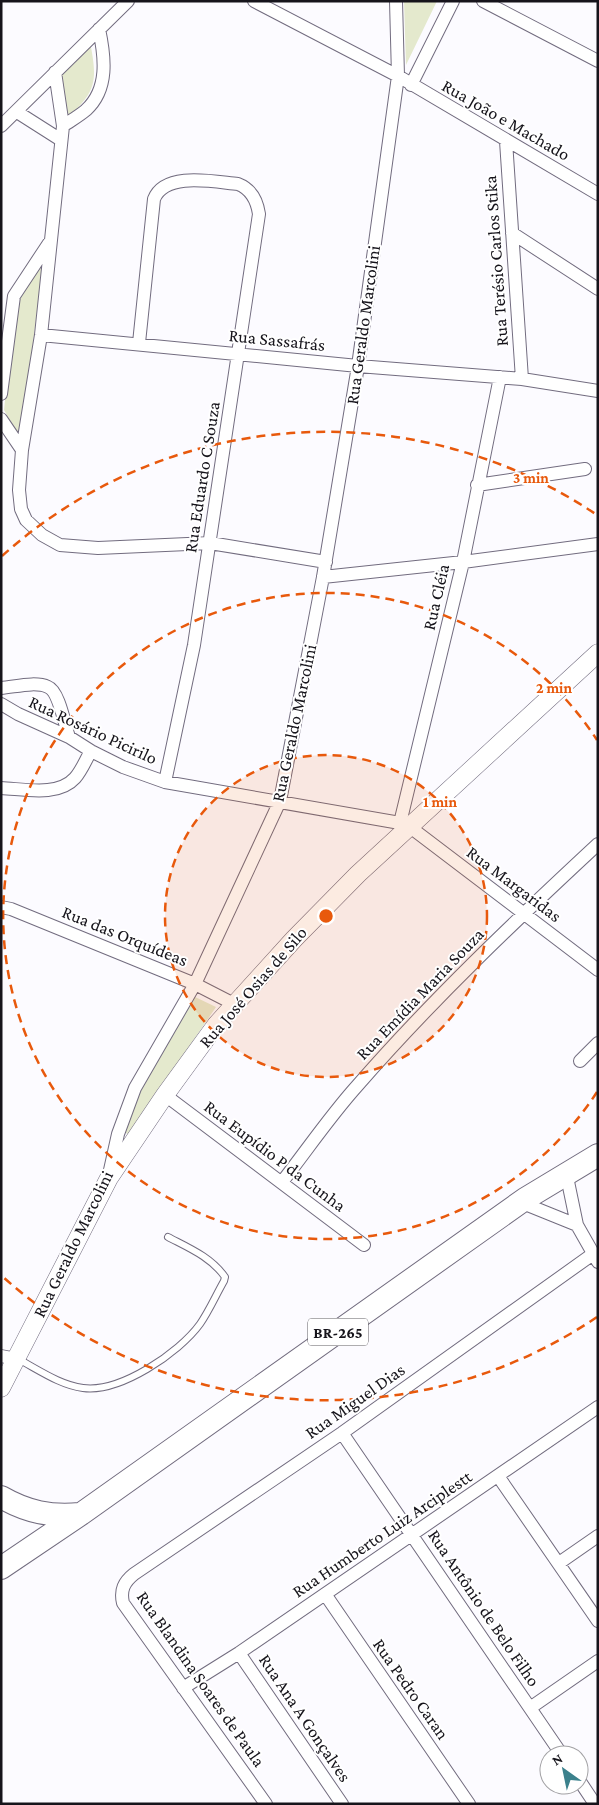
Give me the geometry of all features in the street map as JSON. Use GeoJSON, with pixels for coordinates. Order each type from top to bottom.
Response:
{"type":"FeatureCollection","features":[{"type":"Feature","properties":{"kind":"highway","name":"BR-265"},"geometry":{"type":"LineString","coordinates":[[1,1568],[81,1514],[520,1202],[566,1172],[598,1155]]}},
{"type":"Feature","properties":{"kind":"highway"},"geometry":{"type":"LineString","coordinates":[[1,1497],[15,1505],[39,1513],[64,1516],[81,1514]]}},
{"type":"Feature","properties":{"kind":"street"},"geometry":{"type":"LineString","coordinates":[[1,126],[128,1]]}},
{"type":"Feature","properties":{"kind":"street","name":"Rua João e Machado"},"geometry":{"type":"LineString","coordinates":[[254,1],[398,76],[598,194]]}},
{"type":"Feature","properties":{"kind":"street","name":"Rua Geraldo Marcolini"},"geometry":{"type":"LineString","coordinates":[[1,1388],[9,1357],[109,1178],[118,1134],[134,1088],[195,984],[280,801],[326,562],[358,366],[398,76],[396,1]]}},
{"type":"Feature","properties":{"kind":"street"},"geometry":{"type":"LineString","coordinates":[[411,84],[453,1]]}},
{"type":"Feature","properties":{"kind":"street"},"geometry":{"type":"LineString","coordinates":[[483,1],[598,61]]}},
{"type":"Feature","properties":{"kind":"street"},"geometry":{"type":"LineString","coordinates":[[63,126],[86,110],[96,98],[102,85],[103,47],[99,29]]}},
{"type":"Feature","properties":{"kind":"street"},"geometry":{"type":"LineString","coordinates":[[55,72],[63,126],[41,335],[22,450],[19,490],[21,509],[26,520],[42,535],[60,545],[98,548],[210,543],[326,562]]}},
{"type":"Feature","properties":{"kind":"street"},"geometry":{"type":"LineString","coordinates":[[17,112],[61,140]]}},
{"type":"Feature","properties":{"kind":"street","name":"Rua Terésio Carlos Stika"},"geometry":{"type":"LineString","coordinates":[[506,140],[522,379]]}},
{"type":"Feature","properties":{"kind":"street","name":"Rua Eduardo C Souza"},"geometry":{"type":"LineString","coordinates":[[139,344],[154,199],[157,192],[161,188],[190,180],[238,184],[249,190],[258,206],[259,214],[194,645],[168,783]]}},
{"type":"Feature","properties":{"kind":"street"},"geometry":{"type":"LineString","coordinates":[[512,233],[598,288]]}},
{"type":"Feature","properties":{"kind":"street"},"geometry":{"type":"LineString","coordinates":[[1,394],[14,296],[50,241]]}},
{"type":"Feature","properties":{"kind":"street","name":"Rua Sassafrás"},"geometry":{"type":"LineString","coordinates":[[41,335],[358,366],[522,379],[598,390]]}},
{"type":"Feature","properties":{"kind":"street","name":"Rua Cléia"},"geometry":{"type":"LineString","coordinates":[[405,825],[463,562],[500,377]]}},
{"type":"Feature","properties":{"kind":"street"},"geometry":{"type":"LineString","coordinates":[[1,419],[22,450]]}},
{"type":"Feature","properties":{"kind":"street"},"geometry":{"type":"LineString","coordinates":[[477,485],[585,469]]}},
{"type":"Feature","properties":{"kind":"street"},"geometry":{"type":"LineString","coordinates":[[323,577],[463,562],[598,544]]}},
{"type":"Feature","properties":{"kind":"street","name":"Rua José Osias de Silo"},"geometry":{"type":"LineString","coordinates":[[109,1178],[165,1095],[216,1025],[294,939],[405,825],[598,653]]}},
{"type":"Feature","properties":{"kind":"street"},"geometry":{"type":"LineString","coordinates":[[1,688],[31,685],[48,687],[53,690],[68,737]]}},
{"type":"Feature","properties":{"kind":"street","name":"Rua Rosário Picirilo"},"geometry":{"type":"LineString","coordinates":[[1,704],[123,767],[168,783],[280,801],[405,825]]}},
{"type":"Feature","properties":{"kind":"street"},"geometry":{"type":"LineString","coordinates":[[1,716],[18,714]]}},
{"type":"Feature","properties":{"kind":"street"},"geometry":{"type":"LineString","coordinates":[[1,788],[50,790],[60,788],[76,777],[91,751]]}},
{"type":"Feature","properties":{"kind":"street","name":"Rua Margaridas"},"geometry":{"type":"LineString","coordinates":[[405,825],[598,970]]}},
{"type":"Feature","properties":{"kind":"street","name":"Rua Emídia Maria Souza"},"geometry":{"type":"LineString","coordinates":[[282,1182],[356,1087],[436,1000],[523,913],[598,844]]}},
{"type":"Feature","properties":{"kind":"street","name":"Rua das Orquídeas"},"geometry":{"type":"LineString","coordinates":[[1,907],[11,909],[195,984],[234,1004]]}},
{"type":"Feature","properties":{"kind":"street"},"geometry":{"type":"LineString","coordinates":[[580,1061],[598,1043]]}},
{"type":"Feature","properties":{"kind":"street","name":"Rua Eupídio P da Cunha"},"geometry":{"type":"LineString","coordinates":[[165,1095],[364,1245]]}},
{"type":"Feature","properties":{"kind":"street"},"geometry":{"type":"LineString","coordinates":[[566,1172],[577,1225],[595,1258]]}},
{"type":"Feature","properties":{"kind":"street"},"geometry":{"type":"LineString","coordinates":[[520,1202],[577,1225]]}},
{"type":"Feature","properties":{"kind":"street","name":"Rua Miguel Dias"},"geometry":{"type":"LineString","coordinates":[[134,1574],[595,1258]]}},
{"type":"Feature","properties":{"kind":"street","name":"Rua Humberto Luiz Arciplestt"},"geometry":{"type":"LineString","coordinates":[[184,1688],[239,1653],[598,1407]]}},
{"type":"Feature","properties":{"kind":"street","name":"Rua Antônio de Belo Filho"},"geometry":{"type":"LineString","coordinates":[[342,1433],[555,1745]]}},
{"type":"Feature","properties":{"kind":"street"},"geometry":{"type":"LineString","coordinates":[[498,1476],[598,1621]]}},
{"type":"Feature","properties":{"kind":"street"},"geometry":{"type":"LineString","coordinates":[[559,1563],[598,1536]]}},
{"type":"Feature","properties":{"kind":"street","name":"Rua Blandina Soares de Paula"},"geometry":{"type":"LineString","coordinates":[[134,1574],[123,1586],[122,1596],[124,1602],[266,1804]]}},
{"type":"Feature","properties":{"kind":"street","name":"Rua Pedro Caran"},"geometry":{"type":"LineString","coordinates":[[325,1594],[469,1804]]}},
{"type":"Feature","properties":{"kind":"street","name":"Rua Ana A Gonçalves"},"geometry":{"type":"LineString","coordinates":[[239,1653],[342,1804]]}},
{"type":"Feature","properties":{"kind":"street"},"geometry":{"type":"LineString","coordinates":[[530,1708],[598,1661]]}},
{"type":"Feature","properties":{"kind":"lane"},"geometry":{"type":"LineString","coordinates":[[9,1357],[66,1385],[85,1389],[101,1388],[153,1366],[180,1346],[200,1324],[225,1276],[207,1258],[168,1237]]}},
{"type":"Feature","properties":{"kind":"green space"},"geometry":{"type":"Polygon","coordinates":[[[404,1],[437,1],[406,65],[404,1]]]}},
{"type":"Feature","properties":{"kind":"green space"},"geometry":{"type":"Polygon","coordinates":[[[90,42],[94,67],[92,85],[84,101],[66,119],[60,77],[90,42]]]}},
{"type":"Feature","properties":{"kind":"green space"},"geometry":{"type":"Polygon","coordinates":[[[43,263],[21,439],[4,410],[16,296],[43,263]]]}},
{"type":"Feature","properties":{"kind":"green space"},"geometry":{"type":"Polygon","coordinates":[[[193,996],[216,1007],[129,1135],[123,1131],[135,1098],[193,996]]]}}]}
